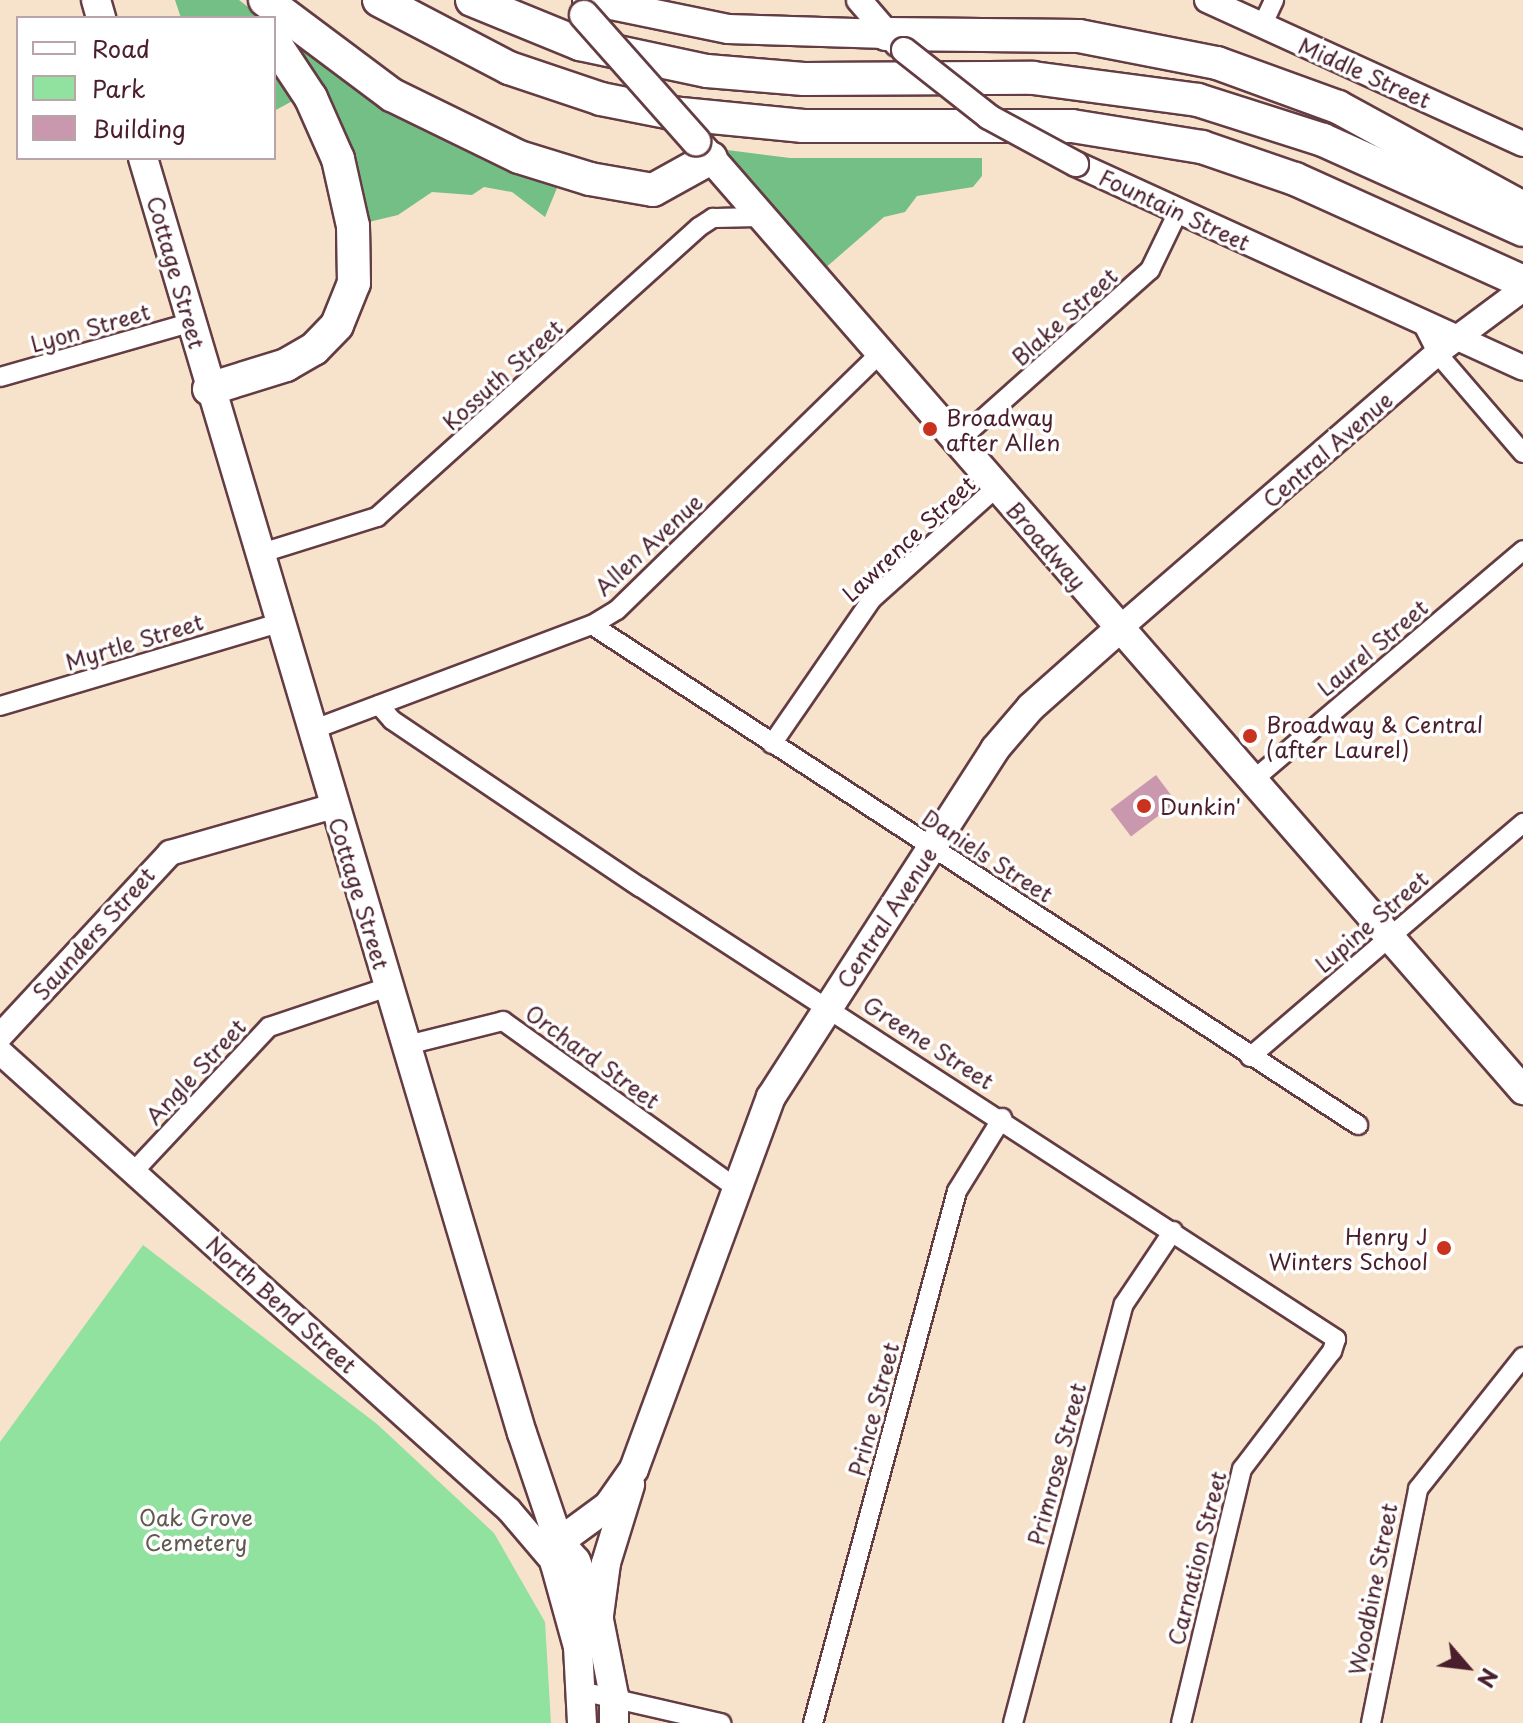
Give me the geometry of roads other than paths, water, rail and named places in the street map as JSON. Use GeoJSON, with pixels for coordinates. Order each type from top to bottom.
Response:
{"type":"FeatureCollection","features":[{"type":"Feature","properties":{"kind":"highway"},"geometry":{"type":"LineString","coordinates":[[265,0],[392,95],[466,135],[533,161],[653,190],[704,150]]}},
{"type":"Feature","properties":{"kind":"highway"},"geometry":{"type":"LineString","coordinates":[[379,0],[509,68],[601,99],[671,113],[803,126],[1061,125],[1202,147],[1295,179],[1523,282]]}},
{"type":"Feature","properties":{"kind":"highway"},"geometry":{"type":"LineString","coordinates":[[472,0],[580,44],[707,71],[804,79],[1055,79],[1198,100],[1323,140],[1523,230]]}},
{"type":"Feature","properties":{"kind":"highway"},"geometry":{"type":"LineString","coordinates":[[895,42],[1079,36],[1217,63],[1338,107],[1523,208]]}},
{"type":"Feature","properties":{"kind":"highway"},"geometry":{"type":"LineString","coordinates":[[209,389],[286,365],[314,349],[337,325],[354,283],[352,218],[338,159],[311,98],[276,45]]}},
{"type":"Feature","properties":{"kind":"main road","name":"Broadway"},"geometry":{"type":"LineString","coordinates":[[581,5],[760,217],[1523,1090]]}},
{"type":"Feature","properties":{"kind":"main road"},"geometry":{"type":"LineString","coordinates":[[581,5],[728,29],[895,42]]}},
{"type":"Feature","properties":{"kind":"main road","name":"Cottage Street"},"geometry":{"type":"LineString","coordinates":[[144,160],[193,322],[209,389],[262,553],[334,806],[557,1553],[576,1561],[599,1620]]}},
{"type":"Feature","properties":{"kind":"main road","name":"Central Avenue"},"geometry":{"type":"LineString","coordinates":[[557,1553],[608,1506],[634,1469],[771,1097],[1014,726],[1120,628]]}},
{"type":"Feature","properties":{"kind":"main road"},"geometry":{"type":"LineString","coordinates":[[614,1710],[599,1620],[606,1563],[634,1469]]}},
{"type":"Feature","properties":{"kind":"main road"},"geometry":{"type":"LineString","coordinates":[[557,1553],[570,1607],[582,1723]]}},
{"type":"Feature","properties":{"kind":"street","name":"Fountain Street"},"geometry":{"type":"LineString","coordinates":[[859,0],[895,42],[989,117],[1076,164],[1423,325],[1447,346],[1523,368]]}},
{"type":"Feature","properties":{"kind":"street","name":"Middle Street"},"geometry":{"type":"LineString","coordinates":[[1207,0],[1523,144]]}},
{"type":"Feature","properties":{"kind":"street"},"geometry":{"type":"LineString","coordinates":[[1262,26],[1274,0]]}},
{"type":"Feature","properties":{"kind":"street","name":"Blake Street"},"geometry":{"type":"LineString","coordinates":[[958,441],[1150,270],[1179,210]]}},
{"type":"Feature","properties":{"kind":"street","name":"Kossuth Street"},"geometry":{"type":"LineString","coordinates":[[262,553],[377,517],[699,227],[713,218],[760,217]]}},
{"type":"Feature","properties":{"kind":"street","name":"Central Avenue"},"geometry":{"type":"LineString","coordinates":[[1120,628],[1447,346],[1523,289]]}},
{"type":"Feature","properties":{"kind":"street","name":"Lyon Street"},"geometry":{"type":"LineString","coordinates":[[0,377],[193,322]]}},
{"type":"Feature","properties":{"kind":"street"},"geometry":{"type":"LineString","coordinates":[[1447,346],[1523,453]]}},
{"type":"Feature","properties":{"kind":"street","name":"Allen Avenue"},"geometry":{"type":"LineString","coordinates":[[312,730],[592,625],[617,610],[880,353]]}},
{"type":"Feature","properties":{"kind":"street","name":"Lawrence Street"},"geometry":{"type":"LineString","coordinates":[[772,744],[865,606],[997,487]]}},
{"type":"Feature","properties":{"kind":"street","name":"Laurel Street"},"geometry":{"type":"LineString","coordinates":[[1252,781],[1523,550]]}},
{"type":"Feature","properties":{"kind":"street","name":"Myrtle Street"},"geometry":{"type":"LineString","coordinates":[[0,706],[282,622]]}},
{"type":"Feature","properties":{"kind":"street","name":"Daniels Street"},"geometry":{"type":"LineString","coordinates":[[592,625],[1358,1125]]}},
{"type":"Feature","properties":{"kind":"street","name":"Greene Street"},"geometry":{"type":"LineString","coordinates":[[379,705],[392,720],[600,861],[1002,1118],[1336,1339]]}},
{"type":"Feature","properties":{"kind":"street","name":"Saunders Street"},"geometry":{"type":"LineString","coordinates":[[1,1051],[170,853],[334,806]]}},
{"type":"Feature","properties":{"kind":"street","name":"Lupine Street"},"geometry":{"type":"LineString","coordinates":[[1250,1057],[1523,823]]}},
{"type":"Feature","properties":{"kind":"street","name":"Angle Street"},"geometry":{"type":"LineString","coordinates":[[135,1170],[269,1027],[388,987]]}},
{"type":"Feature","properties":{"kind":"street","name":"Orchard Street"},"geometry":{"type":"LineString","coordinates":[[407,1045],[503,1021],[736,1188]]}},
{"type":"Feature","properties":{"kind":"street","name":"North Bend Street"},"geometry":{"type":"LineString","coordinates":[[1,1051],[557,1553]]}},
{"type":"Feature","properties":{"kind":"street","name":"Prince Street"},"geometry":{"type":"LineString","coordinates":[[813,1723],[957,1191],[1002,1118]]}},
{"type":"Feature","properties":{"kind":"street","name":"Primrose Street"},"geometry":{"type":"LineString","coordinates":[[1013,1723],[1124,1304],[1173,1231]]}},
{"type":"Feature","properties":{"kind":"street","name":"Carnation Street"},"geometry":{"type":"LineString","coordinates":[[1181,1723],[1242,1469],[1332,1351],[1336,1339]]}},
{"type":"Feature","properties":{"kind":"street","name":"Woodbine Street"},"geometry":{"type":"LineString","coordinates":[[1371,1723],[1418,1489],[1523,1357]]}},
{"type":"Feature","properties":{"kind":"street"},"geometry":{"type":"LineString","coordinates":[[581,1691],[614,1710],[721,1723]]}},
{"type":"Feature","properties":{"kind":"place","name":"Broadway after Allen"},"geometry":{"type":"Point","coordinates":[930,429]}},
{"type":"Feature","properties":{"kind":"place","name":"Broadway & Central (after Laurel)"},"geometry":{"type":"Point","coordinates":[1250,736]}},
{"type":"Feature","properties":{"kind":"place","name":"Dunkin'"},"geometry":{"type":"Point","coordinates":[1144,806]}},
{"type":"Feature","properties":{"kind":"place","name":"Henry J Winters School"},"geometry":{"type":"Point","coordinates":[1444,1248]}},
{"type":"Feature","properties":{"kind":"park label","name":"Oak Grove Cemetery"},"geometry":{"type":"Point","coordinates":[196,1528]}}]}
